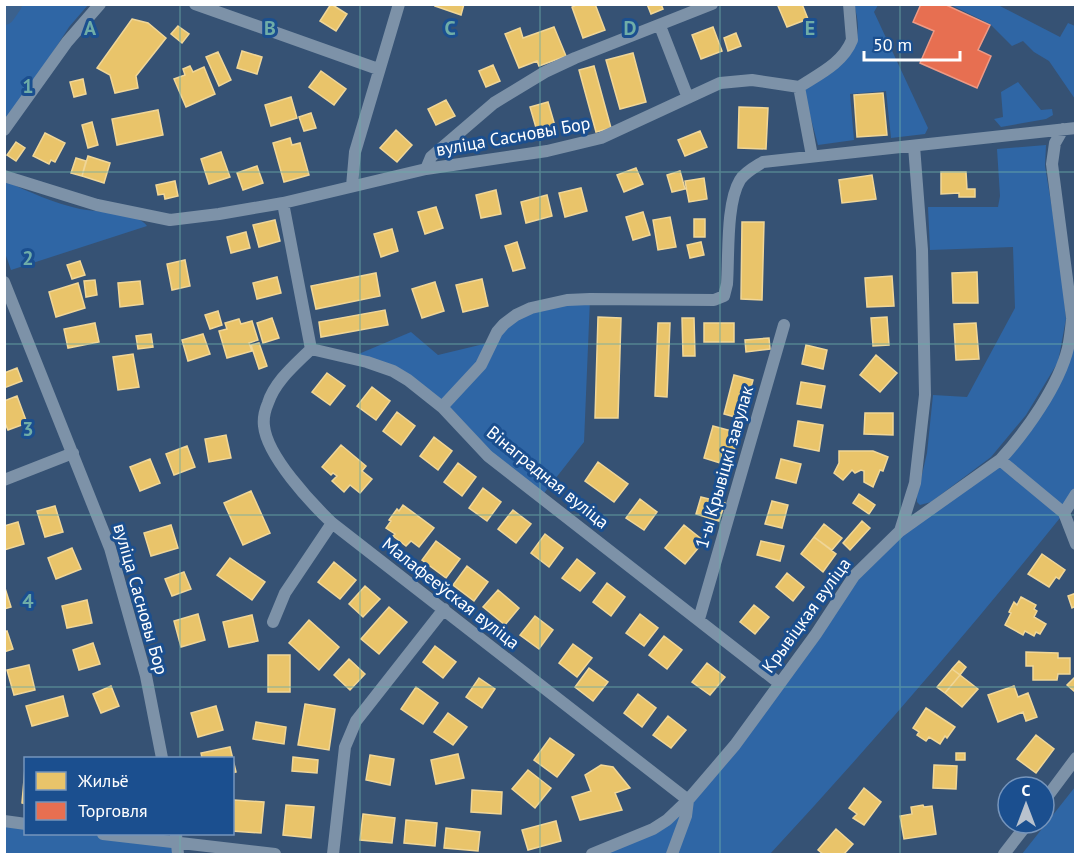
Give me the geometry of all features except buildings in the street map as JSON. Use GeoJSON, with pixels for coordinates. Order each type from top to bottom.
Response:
{"type":"FeatureCollection","features":[{"type":"Feature","properties":{"kind":"street"},"geometry":{"type":"LineString","coordinates":[[4,130],[67,42],[100,4]]}},
{"type":"Feature","properties":{"kind":"street"},"geometry":{"type":"LineString","coordinates":[[195,4],[378,69]]}},
{"type":"Feature","properties":{"kind":"street"},"geometry":{"type":"LineString","coordinates":[[352,186],[355,152],[399,4]]}},
{"type":"Feature","properties":{"kind":"street"},"geometry":{"type":"LineString","coordinates":[[426,170],[430,158],[494,103],[545,72],[712,4]]}},
{"type":"Feature","properties":{"kind":"street"},"geometry":{"type":"LineString","coordinates":[[812,156],[799,87],[840,60],[850,45],[852,40],[849,4]]}},
{"type":"Feature","properties":{"kind":"street"},"geometry":{"type":"LineString","coordinates":[[660,26],[688,98]]}},
{"type":"Feature","properties":{"kind":"street","name":"вуліца Сасновы Бор"},"geometry":{"type":"LineString","coordinates":[[4,176],[97,205],[170,220],[283,203],[426,170],[546,151],[601,138],[720,82],[761,81],[799,87]]}},
{"type":"Feature","properties":{"kind":"street"},"geometry":{"type":"LineString","coordinates":[[442,407],[481,365],[497,332],[504,324],[531,308],[567,300],[714,300],[724,296],[728,284],[733,196],[741,179],[763,162],[1069,129]]}},
{"type":"Feature","properties":{"kind":"street"},"geometry":{"type":"LineString","coordinates":[[1069,129],[1054,143],[1052,164],[1072,320],[1076,333]]}},
{"type":"Feature","properties":{"kind":"street","name":"Крывіцкая вуліца"},"geometry":{"type":"LineString","coordinates":[[591,855],[652,829],[667,820],[688,800],[735,745],[816,634],[854,576],[900,531],[915,483],[925,395],[922,250],[914,146]]}},
{"type":"Feature","properties":{"kind":"street"},"geometry":{"type":"LineString","coordinates":[[283,203],[311,350]]}},
{"type":"Feature","properties":{"kind":"street","name":"вуліца Сасновы Бор"},"geometry":{"type":"LineString","coordinates":[[4,282],[110,548],[146,676],[162,757]]}},
{"type":"Feature","properties":{"kind":"street"},"geometry":{"type":"LineString","coordinates":[[900,531],[1000,460],[1028,426],[1047,393],[1068,347],[1072,320]]}},
{"type":"Feature","properties":{"kind":"street","name":"1-ы Крывіцкі завулак"},"geometry":{"type":"LineString","coordinates":[[699,619],[784,325]]}},
{"type":"Feature","properties":{"kind":"street","name":"Вінаградная вуліца"},"geometry":{"type":"LineString","coordinates":[[311,350],[368,362],[393,371],[408,380],[442,407],[488,456],[779,683]]}},
{"type":"Feature","properties":{"kind":"street","name":"Малафееўская вуліца"},"geometry":{"type":"LineString","coordinates":[[311,350],[285,374],[268,401],[264,425],[266,434],[279,459],[302,492],[332,523],[688,800]]}},
{"type":"Feature","properties":{"kind":"street"},"geometry":{"type":"LineString","coordinates":[[4,480],[73,453]]}},
{"type":"Feature","properties":{"kind":"street"},"geometry":{"type":"LineString","coordinates":[[1000,460],[1064,513],[1076,544]]}},
{"type":"Feature","properties":{"kind":"street"},"geometry":{"type":"LineString","coordinates":[[1064,513],[1076,494]]}},
{"type":"Feature","properties":{"kind":"street"},"geometry":{"type":"LineString","coordinates":[[273,622],[285,592],[332,523]]}},
{"type":"Feature","properties":{"kind":"street"},"geometry":{"type":"LineString","coordinates":[[333,855],[345,747],[356,721],[444,609]]}},
{"type":"Feature","properties":{"kind":"street"},"geometry":{"type":"LineString","coordinates":[[1056,785],[1076,758]]}},
{"type":"Feature","properties":{"kind":"street"},"geometry":{"type":"LineString","coordinates":[[672,855],[686,816],[688,800]]}},
{"type":"Feature","properties":{"kind":"street"},"geometry":{"type":"LineString","coordinates":[[4,821],[24,824]]}},
{"type":"Feature","properties":{"kind":"street"},"geometry":{"type":"LineString","coordinates":[[110,835],[275,855]]}},
{"type":"Feature","properties":{"kind":"street"},"geometry":{"type":"LineString","coordinates":[[1004,855],[1019,835]]}},
{"type":"Feature","properties":{"kind":"shaded area"},"geometry":{"type":"Polygon","coordinates":[[[17,5],[88,5],[69,27],[5,127],[4,21],[17,5]]]}},
{"type":"Feature","properties":{"kind":"shaded area"},"geometry":{"type":"Polygon","coordinates":[[[854,5],[878,5],[874,12],[928,128],[925,134],[891,138],[886,91],[850,94],[854,140],[818,145],[803,89],[838,65],[854,46],[858,21],[854,5]]]}},
{"type":"Feature","properties":{"kind":"shaded area"},"geometry":{"type":"Polygon","coordinates":[[[951,5],[998,5],[1060,37],[1068,23],[1075,26],[1075,99],[1049,61],[1034,52],[1023,41],[1012,46],[990,24],[951,5]]]}},
{"type":"Feature","properties":{"kind":"shaded area"},"geometry":{"type":"Polygon","coordinates":[[[1018,82],[1041,110],[1052,109],[1053,115],[1046,119],[1001,127],[994,119],[1003,117],[1001,92],[1018,82]]]}},
{"type":"Feature","properties":{"kind":"shaded area"},"geometry":{"type":"Polygon","coordinates":[[[1046,145],[1045,166],[1061,263],[1066,319],[1058,362],[1026,415],[991,457],[931,502],[920,505],[917,502],[917,496],[927,453],[933,395],[967,397],[1015,308],[1013,247],[930,250],[928,207],[998,207],[1000,196],[997,149],[1046,145]]]}},
{"type":"Feature","properties":{"kind":"shaded area"},"geometry":{"type":"Polygon","coordinates":[[[5,181],[61,204],[136,218],[147,226],[11,270],[5,253],[5,181]]]}},
{"type":"Feature","properties":{"kind":"shaded area"},"geometry":{"type":"Polygon","coordinates":[[[590,299],[584,442],[541,497],[409,380],[349,358],[411,332],[438,355],[492,342],[516,315],[590,299]]]}},
{"type":"Feature","properties":{"kind":"shaded area"},"geometry":{"type":"Polygon","coordinates":[[[1076,333],[1075,494],[1064,513],[920,686],[770,854],[592,854],[638,837],[688,800],[868,561],[1000,460],[1028,425],[1076,333]]]}},
{"type":"Feature","properties":{"kind":"shaded area"},"geometry":{"type":"Polygon","coordinates":[[[1075,787],[1075,854],[1022,854],[1037,835],[1056,835],[1056,811],[1075,787]]]}},
{"type":"Feature","properties":{"kind":"shaded area"},"geometry":{"type":"Polygon","coordinates":[[[4,821],[24,824],[24,835],[111,835],[178,843],[178,854],[5,854],[4,821]]]}},
{"type":"Feature","properties":{"kind":"waterway"},"geometry":{"type":"LineString","coordinates":[[4,14],[11,4]]}}]}
